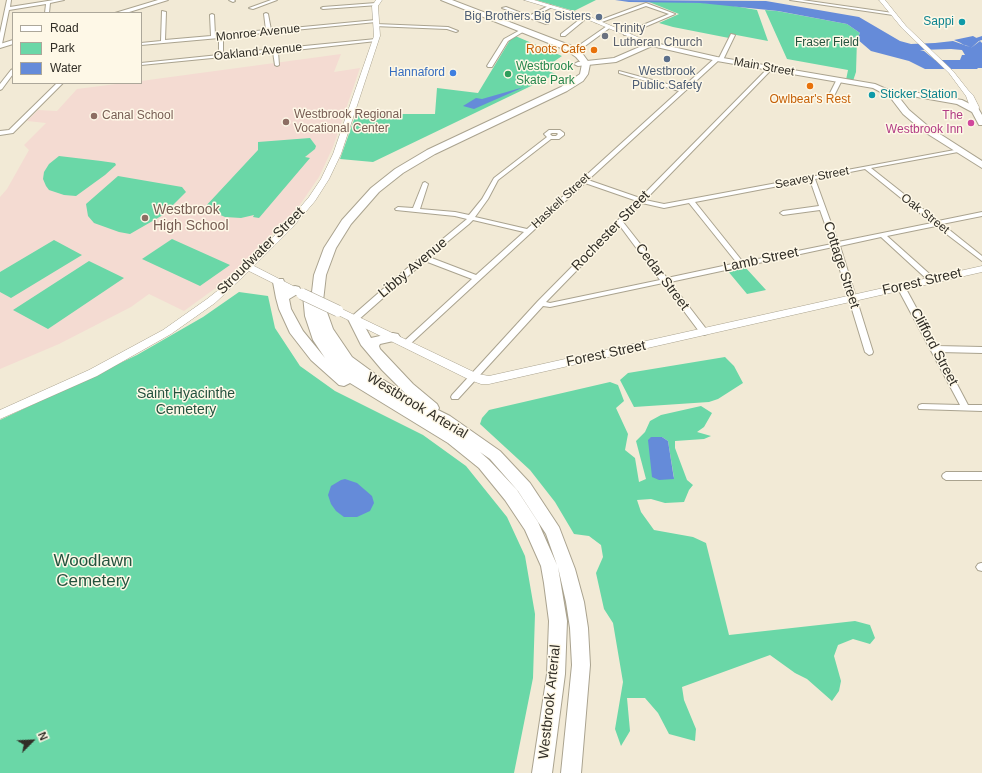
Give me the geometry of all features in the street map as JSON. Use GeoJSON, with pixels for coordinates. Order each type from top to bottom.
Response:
{"type":"FeatureCollection","features":[{"type":"Feature","properties":{"kind":"highway"},"geometry":{"type":"LineString","coordinates":[[436,0],[523,32]]}},
{"type":"Feature","properties":{"kind":"highway"},"geometry":{"type":"LineString","coordinates":[[445,0],[564,50],[582,64]]}},
{"type":"Feature","properties":{"kind":"highway","name":"Westbrook Arterial"},"geometry":{"type":"LineString","coordinates":[[542,773],[556,674],[558,621],[553,582],[549,566],[532,527],[511,494],[484,464],[453,439],[393,405],[357,382],[337,364],[320,340],[311,316],[308,304],[309,284],[314,264],[327,237],[339,219],[359,196],[392,169],[424,150],[570,80],[582,64]]}},
{"type":"Feature","properties":{"kind":"highway","name":"Westbrook Arterial"},"geometry":{"type":"LineString","coordinates":[[571,773],[581,665],[579,628],[575,602],[567,569],[553,532],[541,512],[510,471],[489,451],[445,420],[417,407],[377,383],[347,360],[327,329],[316,301],[324,261],[335,239],[346,222],[367,198],[386,180],[431,152],[573,84],[584,74],[582,64]]}},
{"type":"Feature","properties":{"kind":"highway"},"geometry":{"type":"LineString","coordinates":[[279,282],[282,298],[292,325],[302,342],[316,358],[347,383],[369,396],[393,405]]}},
{"type":"Feature","properties":{"kind":"highway"},"geometry":{"type":"LineString","coordinates":[[282,298],[286,294],[298,292]]}},
{"type":"Feature","properties":{"kind":"highway"},"geometry":{"type":"LineString","coordinates":[[354,319],[361,333],[373,350],[395,375],[445,420]]}},
{"type":"Feature","properties":{"kind":"highway"},"geometry":{"type":"LineString","coordinates":[[373,350],[372,345],[376,341],[393,338]]}},
{"type":"Feature","properties":{"kind":"main road"},"geometry":{"type":"LineString","coordinates":[[122,12],[165,0]]}},
{"type":"Feature","properties":{"kind":"main road","name":"Main Street"},"geometry":{"type":"LineString","coordinates":[[527,0],[586,17],[651,44],[719,59],[875,86],[893,95],[916,121],[982,165]]}},
{"type":"Feature","properties":{"kind":"main road"},"geometry":{"type":"LineString","coordinates":[[882,0],[893,14],[920,42],[949,69],[965,92],[969,95],[982,122]]}},
{"type":"Feature","properties":{"kind":"main road","name":"Stroudwater Street"},"geometry":{"type":"LineString","coordinates":[[0,415],[94,373],[150,342],[211,301],[249,268],[298,215],[312,199],[324,180],[344,135],[376,40],[375,11],[378,2]]}},
{"type":"Feature","properties":{"kind":"main road"},"geometry":{"type":"LineString","coordinates":[[0,45],[12,42]]}},
{"type":"Feature","properties":{"kind":"main road"},"geometry":{"type":"LineString","coordinates":[[582,64],[616,60],[651,44]]}},
{"type":"Feature","properties":{"kind":"main road"},"geometry":{"type":"LineString","coordinates":[[875,86],[948,100],[975,110]]}},
{"type":"Feature","properties":{"kind":"main road"},"geometry":{"type":"LineString","coordinates":[[948,100],[962,98],[965,92]]}},
{"type":"Feature","properties":{"kind":"main road"},"geometry":{"type":"LineString","coordinates":[[893,95],[898,93],[906,93]]}},
{"type":"Feature","properties":{"kind":"main road","name":"Forest Street"},"geometry":{"type":"LineString","coordinates":[[249,268],[481,380],[489,380],[982,269]]}},
{"type":"Feature","properties":{"kind":"street"},"geometry":{"type":"LineString","coordinates":[[0,45],[9,0]]}},
{"type":"Feature","properties":{"kind":"street"},"geometry":{"type":"LineString","coordinates":[[0,13],[62,0]]}},
{"type":"Feature","properties":{"kind":"street"},"geometry":{"type":"LineString","coordinates":[[251,8],[275,0]]}},
{"type":"Feature","properties":{"kind":"street"},"geometry":{"type":"LineString","coordinates":[[792,0],[893,14]]}},
{"type":"Feature","properties":{"kind":"street"},"geometry":{"type":"LineString","coordinates":[[336,1],[348,6]]}},
{"type":"Feature","properties":{"kind":"street"},"geometry":{"type":"LineString","coordinates":[[323,8],[378,2]]}},
{"type":"Feature","properties":{"kind":"street"},"geometry":{"type":"LineString","coordinates":[[47,12],[48,3]]}},
{"type":"Feature","properties":{"kind":"street"},"geometry":{"type":"LineString","coordinates":[[597,22],[646,4],[673,14],[626,34]]}},
{"type":"Feature","properties":{"kind":"street"},"geometry":{"type":"LineString","coordinates":[[530,17],[550,6]]}},
{"type":"Feature","properties":{"kind":"street"},"geometry":{"type":"LineString","coordinates":[[504,8],[546,22]]}},
{"type":"Feature","properties":{"kind":"street"},"geometry":{"type":"LineString","coordinates":[[163,42],[164,12]]}},
{"type":"Feature","properties":{"kind":"street"},"geometry":{"type":"LineString","coordinates":[[266,14],[269,32]]}},
{"type":"Feature","properties":{"kind":"street"},"geometry":{"type":"LineString","coordinates":[[212,15],[213,37]]}},
{"type":"Feature","properties":{"kind":"street"},"geometry":{"type":"LineString","coordinates":[[563,35],[586,17]]}},
{"type":"Feature","properties":{"kind":"street","name":"Monroe Avenue"},"geometry":{"type":"LineString","coordinates":[[142,44],[376,23],[448,28],[456,31]]}},
{"type":"Feature","properties":{"kind":"street"},"geometry":{"type":"LineString","coordinates":[[583,45],[609,27]]}},
{"type":"Feature","properties":{"kind":"street"},"geometry":{"type":"LineString","coordinates":[[490,66],[506,42],[523,32]]}},
{"type":"Feature","properties":{"kind":"street"},"geometry":{"type":"LineString","coordinates":[[719,59],[733,35]]}},
{"type":"Feature","properties":{"kind":"street"},"geometry":{"type":"LineString","coordinates":[[221,37],[221,56]]}},
{"type":"Feature","properties":{"kind":"street","name":"Oakland Avenue"},"geometry":{"type":"LineString","coordinates":[[142,64],[376,40]]}},
{"type":"Feature","properties":{"kind":"street"},"geometry":{"type":"LineString","coordinates":[[275,50],[277,65]]}},
{"type":"Feature","properties":{"kind":"street","name":"Haskell Street"},"geometry":{"type":"LineString","coordinates":[[405,344],[682,90],[719,59]]}},
{"type":"Feature","properties":{"kind":"street","name":"Rochester Street"},"geometry":{"type":"LineString","coordinates":[[455,397],[541,303],[770,68]]}},
{"type":"Feature","properties":{"kind":"street"},"geometry":{"type":"LineString","coordinates":[[0,88],[12,72]]}},
{"type":"Feature","properties":{"kind":"street"},"geometry":{"type":"LineString","coordinates":[[621,72],[682,90]]}},
{"type":"Feature","properties":{"kind":"street"},"geometry":{"type":"LineString","coordinates":[[832,95],[839,80]]}},
{"type":"Feature","properties":{"kind":"street"},"geometry":{"type":"LineString","coordinates":[[0,133],[11,132],[59,84]]}},
{"type":"Feature","properties":{"kind":"street","name":"Libby Avenue"},"geometry":{"type":"LineString","coordinates":[[354,319],[473,217],[496,178],[550,137]]}},
{"type":"Feature","properties":{"kind":"street","name":"Seavey Street"},"geometry":{"type":"LineString","coordinates":[[641,201],[653,205],[665,206],[958,150]]}},
{"type":"Feature","properties":{"kind":"street","name":"Oak Street"},"geometry":{"type":"LineString","coordinates":[[867,168],[982,259]]}},
{"type":"Feature","properties":{"kind":"street","name":"Cottage Street"},"geometry":{"type":"LineString","coordinates":[[812,178],[836,245],[869,352]]}},
{"type":"Feature","properties":{"kind":"street"},"geometry":{"type":"LineString","coordinates":[[583,180],[641,201]]}},
{"type":"Feature","properties":{"kind":"street"},"geometry":{"type":"LineString","coordinates":[[416,210],[425,184]]}},
{"type":"Feature","properties":{"kind":"street"},"geometry":{"type":"LineString","coordinates":[[691,201],[742,265]]}},
{"type":"Feature","properties":{"kind":"street"},"geometry":{"type":"LineString","coordinates":[[784,213],[822,208]]}},
{"type":"Feature","properties":{"kind":"street"},"geometry":{"type":"LineString","coordinates":[[398,209],[473,217],[528,231]]}},
{"type":"Feature","properties":{"kind":"street","name":"Lamb Street"},"geometry":{"type":"LineString","coordinates":[[541,303],[550,305],[982,214]]}},
{"type":"Feature","properties":{"kind":"street","name":"Cedar Street"},"geometry":{"type":"LineString","coordinates":[[620,222],[704,332]]}},
{"type":"Feature","properties":{"kind":"street"},"geometry":{"type":"LineString","coordinates":[[882,235],[932,280]]}},
{"type":"Feature","properties":{"kind":"street"},"geometry":{"type":"LineString","coordinates":[[425,258],[477,278]]}},
{"type":"Feature","properties":{"kind":"street","name":"Clifford Street"},"geometry":{"type":"LineString","coordinates":[[900,288],[909,300],[936,349],[966,408]]}},
{"type":"Feature","properties":{"kind":"street"},"geometry":{"type":"LineString","coordinates":[[936,349],[982,350]]}},
{"type":"Feature","properties":{"kind":"street"},"geometry":{"type":"LineString","coordinates":[[922,407],[982,408]]}},
{"type":"Feature","properties":{"kind":"street"},"geometry":{"type":"LineString","coordinates":[[946,476],[982,476]]}},
{"type":"Feature","properties":{"kind":"shaded area","name":"Westbrook High School"},"geometry":{"type":"Polygon","coordinates":[[[341,54],[334,72],[360,68],[333,147],[319,177],[297,209],[220,287],[217,287],[184,311],[149,294],[131,307],[59,344],[0,369],[0,197],[7,189],[29,150],[24,145],[46,123],[27,121],[38,110],[57,111],[77,89],[116,84],[142,84],[142,81],[341,54]]]}},
{"type":"Feature","properties":{"kind":"green space"},"geometry":{"type":"Polygon","coordinates":[[[536,0],[596,0],[574,11],[536,0]]]}},
{"type":"Feature","properties":{"kind":"green space"},"geometry":{"type":"Polygon","coordinates":[[[666,1],[722,4],[757,10],[768,41],[731,34],[729,38],[659,23],[679,14],[649,2],[666,1]]]}},
{"type":"Feature","properties":{"kind":"green space","name":"Fraser Field"},"geometry":{"type":"Polygon","coordinates":[[[765,10],[847,24],[860,33],[857,39],[856,72],[853,81],[846,80],[848,70],[787,59],[765,10]]]}},
{"type":"Feature","properties":{"kind":"green space"},"geometry":{"type":"Polygon","coordinates":[[[513,35],[562,56],[543,69],[556,74],[373,162],[340,159],[356,114],[435,114],[437,88],[478,93],[513,35]]]}},
{"type":"Feature","properties":{"kind":"green space"},"geometry":{"type":"Polygon","coordinates":[[[310,138],[316,146],[315,149],[305,157],[310,158],[259,218],[253,217],[254,215],[241,218],[225,217],[216,213],[212,208],[204,208],[258,150],[258,142],[310,138]]]}},
{"type":"Feature","properties":{"kind":"green space"},"geometry":{"type":"Polygon","coordinates":[[[59,156],[115,163],[116,165],[76,196],[64,195],[49,190],[43,179],[44,172],[49,164],[59,156]]]}},
{"type":"Feature","properties":{"kind":"green space"},"geometry":{"type":"Polygon","coordinates":[[[118,176],[182,187],[186,192],[163,215],[130,234],[119,232],[94,223],[88,216],[86,204],[118,176]]]}},
{"type":"Feature","properties":{"kind":"green space"},"geometry":{"type":"Polygon","coordinates":[[[172,239],[230,265],[200,286],[142,259],[172,239]]]}},
{"type":"Feature","properties":{"kind":"green space"},"geometry":{"type":"Polygon","coordinates":[[[54,240],[82,255],[11,298],[0,292],[0,272],[54,240]]]}},
{"type":"Feature","properties":{"kind":"green space"},"geometry":{"type":"Polygon","coordinates":[[[89,261],[124,278],[48,329],[13,310],[89,261]]]}},
{"type":"Feature","properties":{"kind":"green space"},"geometry":{"type":"Polygon","coordinates":[[[745,267],[766,290],[747,294],[727,270],[745,267]]]}},
{"type":"Feature","properties":{"kind":"green space"},"geometry":{"type":"Polygon","coordinates":[[[239,292],[268,296],[275,328],[300,366],[335,391],[423,435],[466,466],[507,517],[525,556],[535,614],[533,678],[514,773],[0,773],[0,420],[137,355],[203,317],[239,292]]]}},
{"type":"Feature","properties":{"kind":"green space"},"geometry":{"type":"Polygon","coordinates":[[[725,357],[734,366],[743,383],[718,399],[709,402],[634,407],[620,380],[628,373],[725,357]]]}},
{"type":"Feature","properties":{"kind":"green space"},"geometry":{"type":"Polygon","coordinates":[[[610,382],[618,385],[624,401],[616,408],[628,434],[625,450],[635,458],[639,482],[646,479],[636,441],[645,432],[650,421],[661,415],[701,406],[712,413],[704,427],[697,432],[711,436],[704,439],[675,441],[675,448],[687,480],[693,485],[684,502],[665,503],[651,499],[637,500],[641,512],[654,530],[693,537],[706,543],[729,635],[855,621],[870,625],[875,638],[870,644],[853,639],[838,645],[834,656],[841,681],[839,691],[832,701],[807,679],[795,673],[770,655],[682,687],[684,700],[696,729],[695,741],[669,734],[658,713],[645,698],[627,698],[630,731],[621,746],[615,729],[623,682],[613,623],[604,609],[596,573],[603,557],[601,545],[589,536],[574,534],[555,502],[530,470],[480,424],[482,418],[489,410],[610,382]],[[651,437],[674,478],[668,441],[662,437],[651,437]]]}},
{"type":"Feature","properties":{"kind":"water"},"geometry":{"type":"Polygon","coordinates":[[[615,0],[766,1],[859,17],[900,41],[911,44],[953,41],[970,47],[954,40],[973,36],[980,40],[971,48],[980,41],[982,43],[982,68],[925,69],[909,61],[871,51],[857,39],[860,33],[847,24],[778,11],[700,3],[629,2],[615,0]],[[920,50],[924,51],[935,60],[960,60],[962,55],[965,55],[962,50],[920,50]]]}},
{"type":"Feature","properties":{"kind":"water"},"geometry":{"type":"Polygon","coordinates":[[[524,87],[474,109],[463,106],[476,98],[482,99],[524,87]]]}},
{"type":"Feature","properties":{"kind":"water"},"geometry":{"type":"Polygon","coordinates":[[[651,437],[662,437],[668,441],[674,479],[659,480],[652,477],[648,440],[651,437]]]}},
{"type":"Feature","properties":{"kind":"water"},"geometry":{"type":"Polygon","coordinates":[[[345,479],[357,483],[372,496],[374,503],[370,511],[357,517],[344,517],[336,511],[331,504],[328,495],[331,486],[345,479]]]}},
{"type":"Feature","properties":{"kind":"waterway"},"geometry":{"type":"LineString","coordinates":[[964,43],[982,38]]}},
{"type":"Feature","properties":{"kind":"place","name":"Big Brothers Big Sisters"},"geometry":{"type":"Point","coordinates":[599,17]}},
{"type":"Feature","properties":{"kind":"place","name":"Sappi"},"geometry":{"type":"Point","coordinates":[962,22]}},
{"type":"Feature","properties":{"kind":"place","name":"Trinity Lutheran Church"},"geometry":{"type":"Point","coordinates":[605,36]}},
{"type":"Feature","properties":{"kind":"place","name":"Roots Cafe"},"geometry":{"type":"Point","coordinates":[594,50]}},
{"type":"Feature","properties":{"kind":"place","name":"Westbrook Public Safety"},"geometry":{"type":"Point","coordinates":[667,59]}},
{"type":"Feature","properties":{"kind":"place","name":"Hannaford"},"geometry":{"type":"Point","coordinates":[453,73]}},
{"type":"Feature","properties":{"kind":"place","name":"Westbrook Skate Park"},"geometry":{"type":"Point","coordinates":[508,74]}},
{"type":"Feature","properties":{"kind":"place","name":"Owlbear's Rest"},"geometry":{"type":"Point","coordinates":[810,86]}},
{"type":"Feature","properties":{"kind":"place","name":"Sticker Station"},"geometry":{"type":"Point","coordinates":[872,95]}},
{"type":"Feature","properties":{"kind":"place","name":"Canal School"},"geometry":{"type":"Point","coordinates":[94,116]}},
{"type":"Feature","properties":{"kind":"place","name":"Westbrook Regional Vocational Center"},"geometry":{"type":"Point","coordinates":[286,122]}},
{"type":"Feature","properties":{"kind":"place","name":"The Westbrook Inn"},"geometry":{"type":"Point","coordinates":[971,123]}},
{"type":"Feature","properties":{"kind":"place","name":"Westbrook High School"},"geometry":{"type":"Point","coordinates":[145,218]}},
{"type":"Feature","properties":{"kind":"park label","name":"Saint Hyacinthe Cemetery"},"geometry":{"type":"Point","coordinates":[186,402]}},
{"type":"Feature","properties":{"kind":"park label","name":"Woodlawn Cemetery"},"geometry":{"type":"Point","coordinates":[93,571]}}]}
